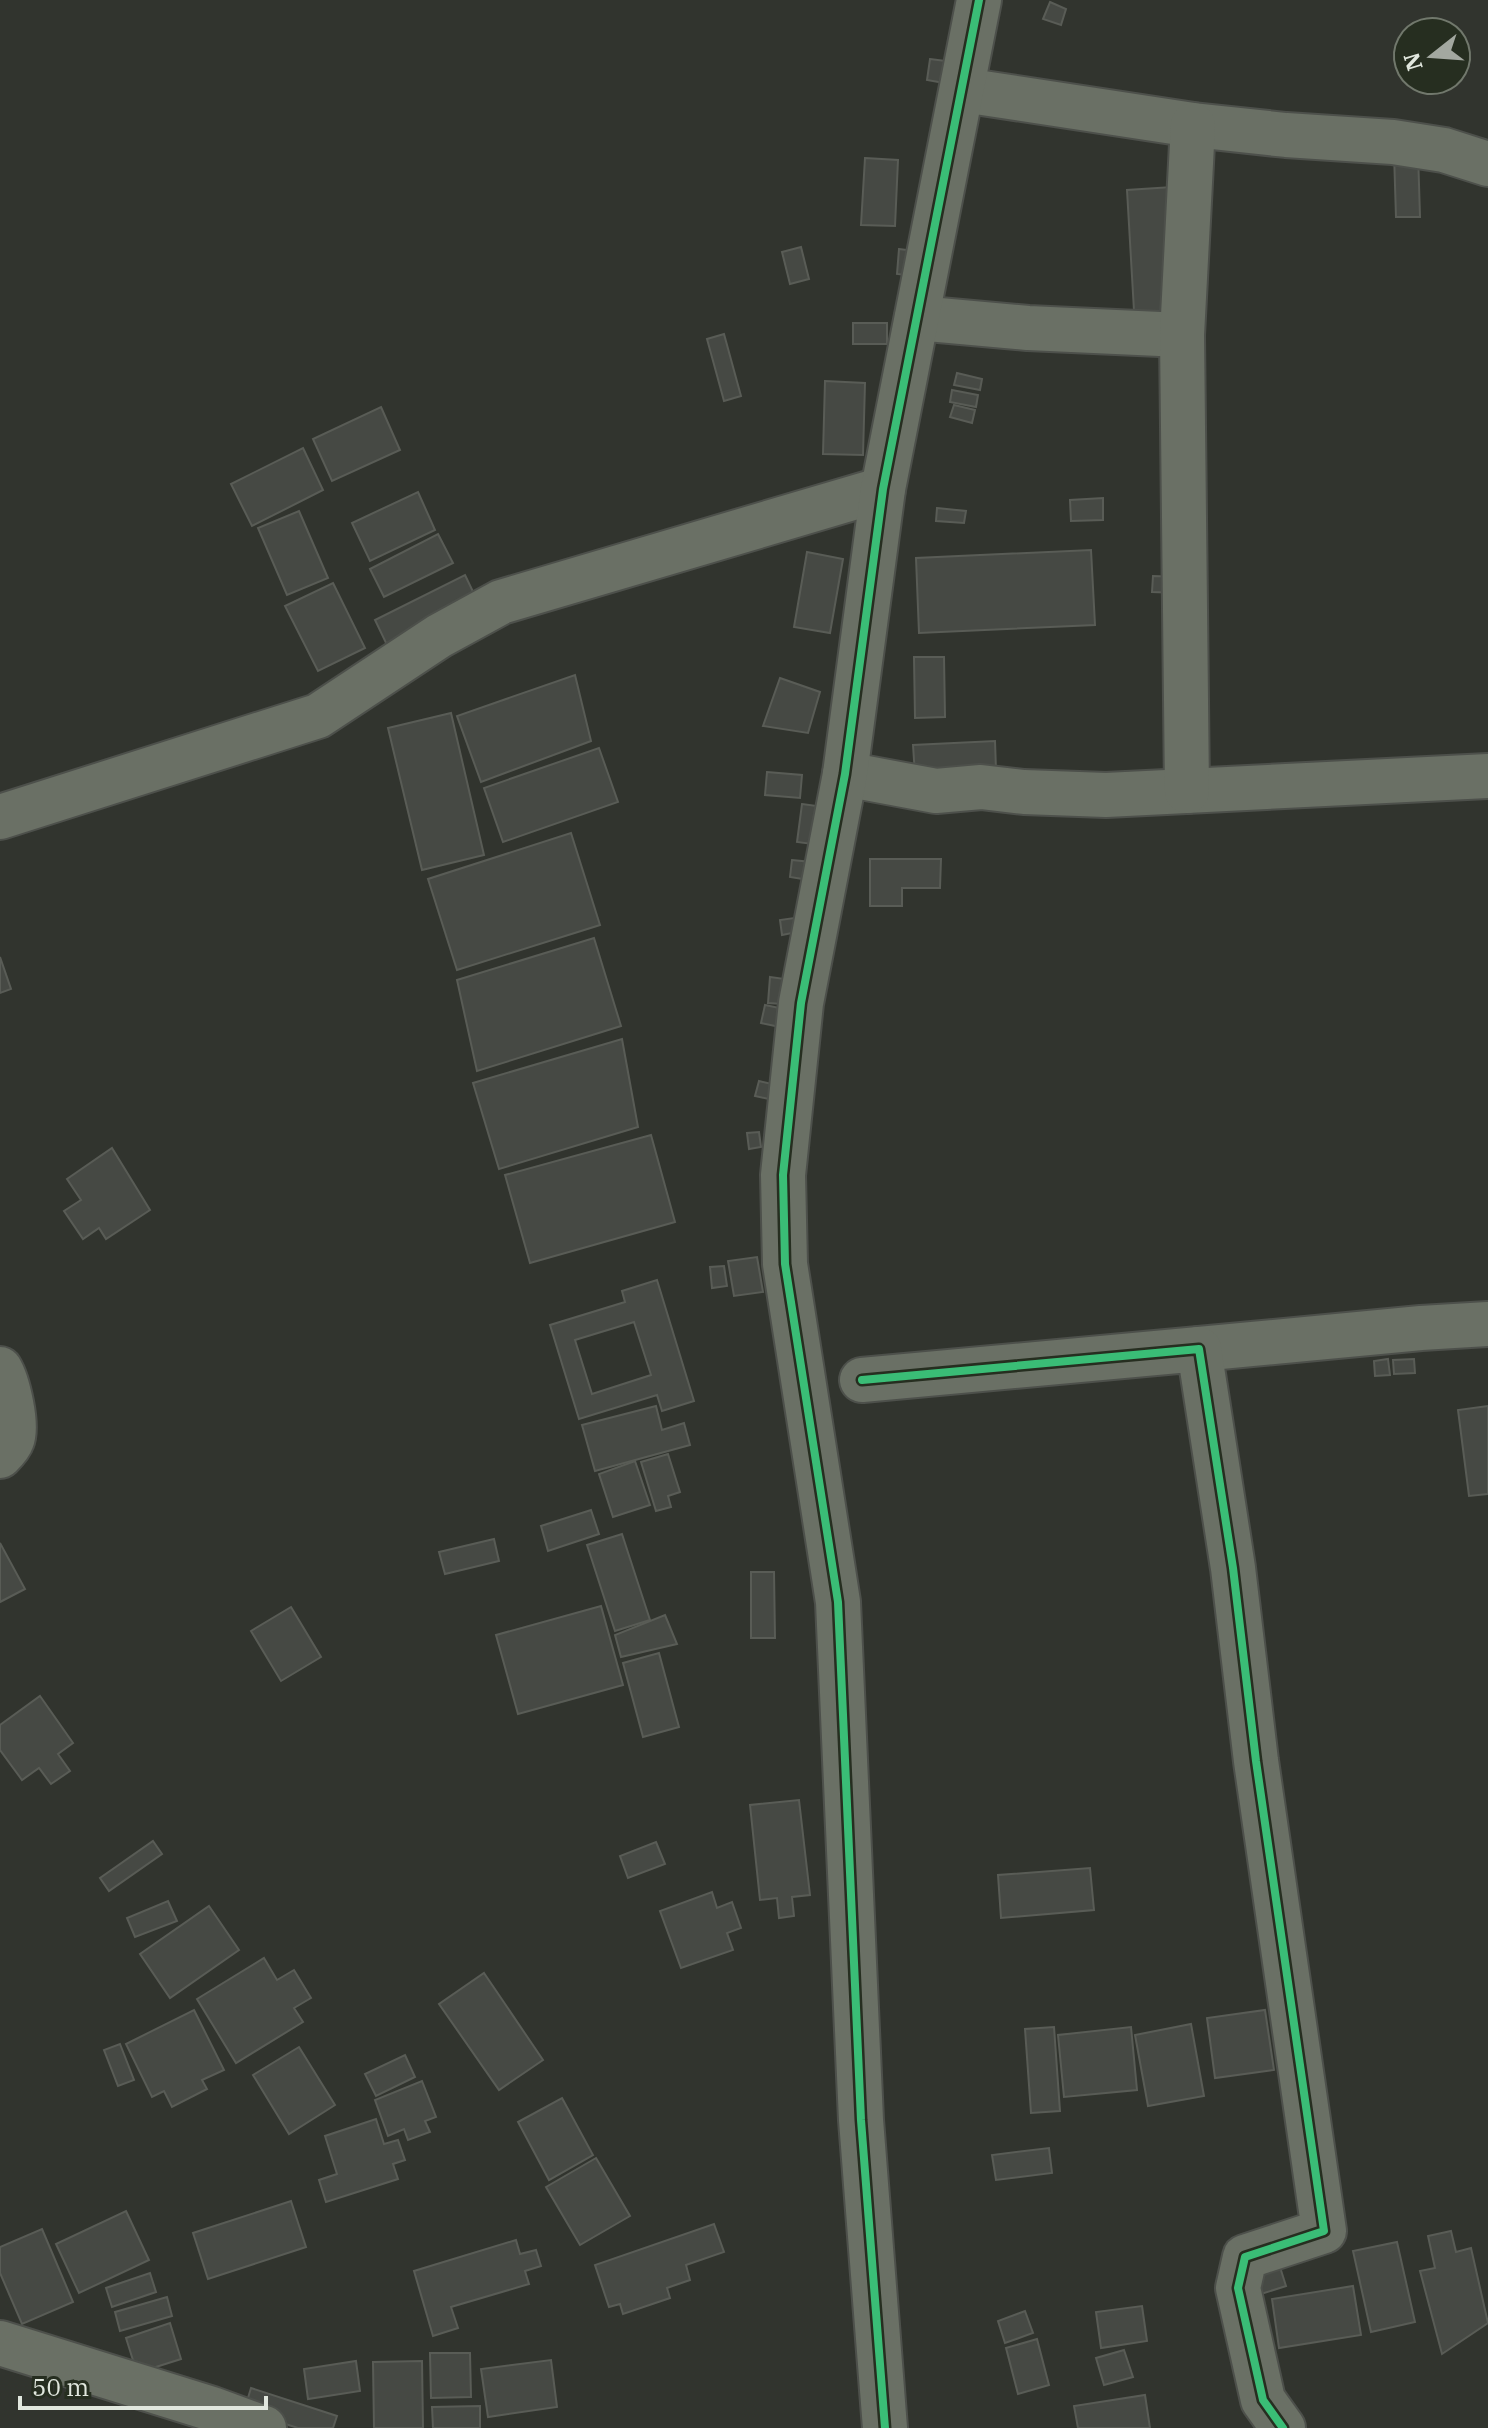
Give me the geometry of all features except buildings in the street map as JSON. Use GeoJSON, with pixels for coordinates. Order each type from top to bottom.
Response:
{"type":"FeatureCollection","features":[{"type":"Feature","properties":{"kind":"street"},"geometry":{"type":"LineString","coordinates":[[885,2428],[861,2120],[838,1602],[785,1264],[783,1175],[801,1003],[845,774],[883,489],[979,0]]}},
{"type":"Feature","properties":{"kind":"street"},"geometry":{"type":"LineString","coordinates":[[963,90],[1193,125],[1393,142],[1444,150],[1488,164]]}},
{"type":"Feature","properties":{"kind":"street"},"geometry":{"type":"LineString","coordinates":[[1187,791],[1182,335],[1193,125]]}},
{"type":"Feature","properties":{"kind":"street"},"geometry":{"type":"LineString","coordinates":[[917,318],[1028,328],[1182,335]]}},
{"type":"Feature","properties":{"kind":"street"},"geometry":{"type":"LineString","coordinates":[[0,817],[318,716],[439,636],[501,602],[883,489]]}},
{"type":"Feature","properties":{"kind":"street"},"geometry":{"type":"LineString","coordinates":[[845,774],[936,791],[981,787],[1106,795],[1488,776]]}},
{"type":"Feature","properties":{"kind":"street"},"geometry":{"type":"LineString","coordinates":[[862,1380],[1488,1324]]}},
{"type":"Feature","properties":{"kind":"street"},"geometry":{"type":"LineString","coordinates":[[1199,1349],[1233,1568],[1256,1761],[1324,2231],[1245,2257],[1238,2288],[1263,2400],[1283,2428]]}},
{"type":"Feature","properties":{"kind":"street"},"geometry":{"type":"LineString","coordinates":[[0,1369],[5,1378],[13,1418],[13,1439],[0,1456]]}},
{"type":"Feature","properties":{"kind":"street"},"geometry":{"type":"LineString","coordinates":[[0,2343],[264,2428]]}},
{"type":"Feature","properties":{"kind":"cycle path"},"geometry":{"type":"LineString","coordinates":[[885,2428],[861,2120],[838,1602],[785,1264],[783,1175],[801,1003],[845,774],[883,489],[979,0]]}},
{"type":"Feature","properties":{"kind":"cycle path"},"geometry":{"type":"LineString","coordinates":[[862,1380],[1199,1349],[1233,1568],[1256,1761],[1324,2231],[1245,2257],[1238,2288],[1263,2400],[1283,2428]]}}]}
